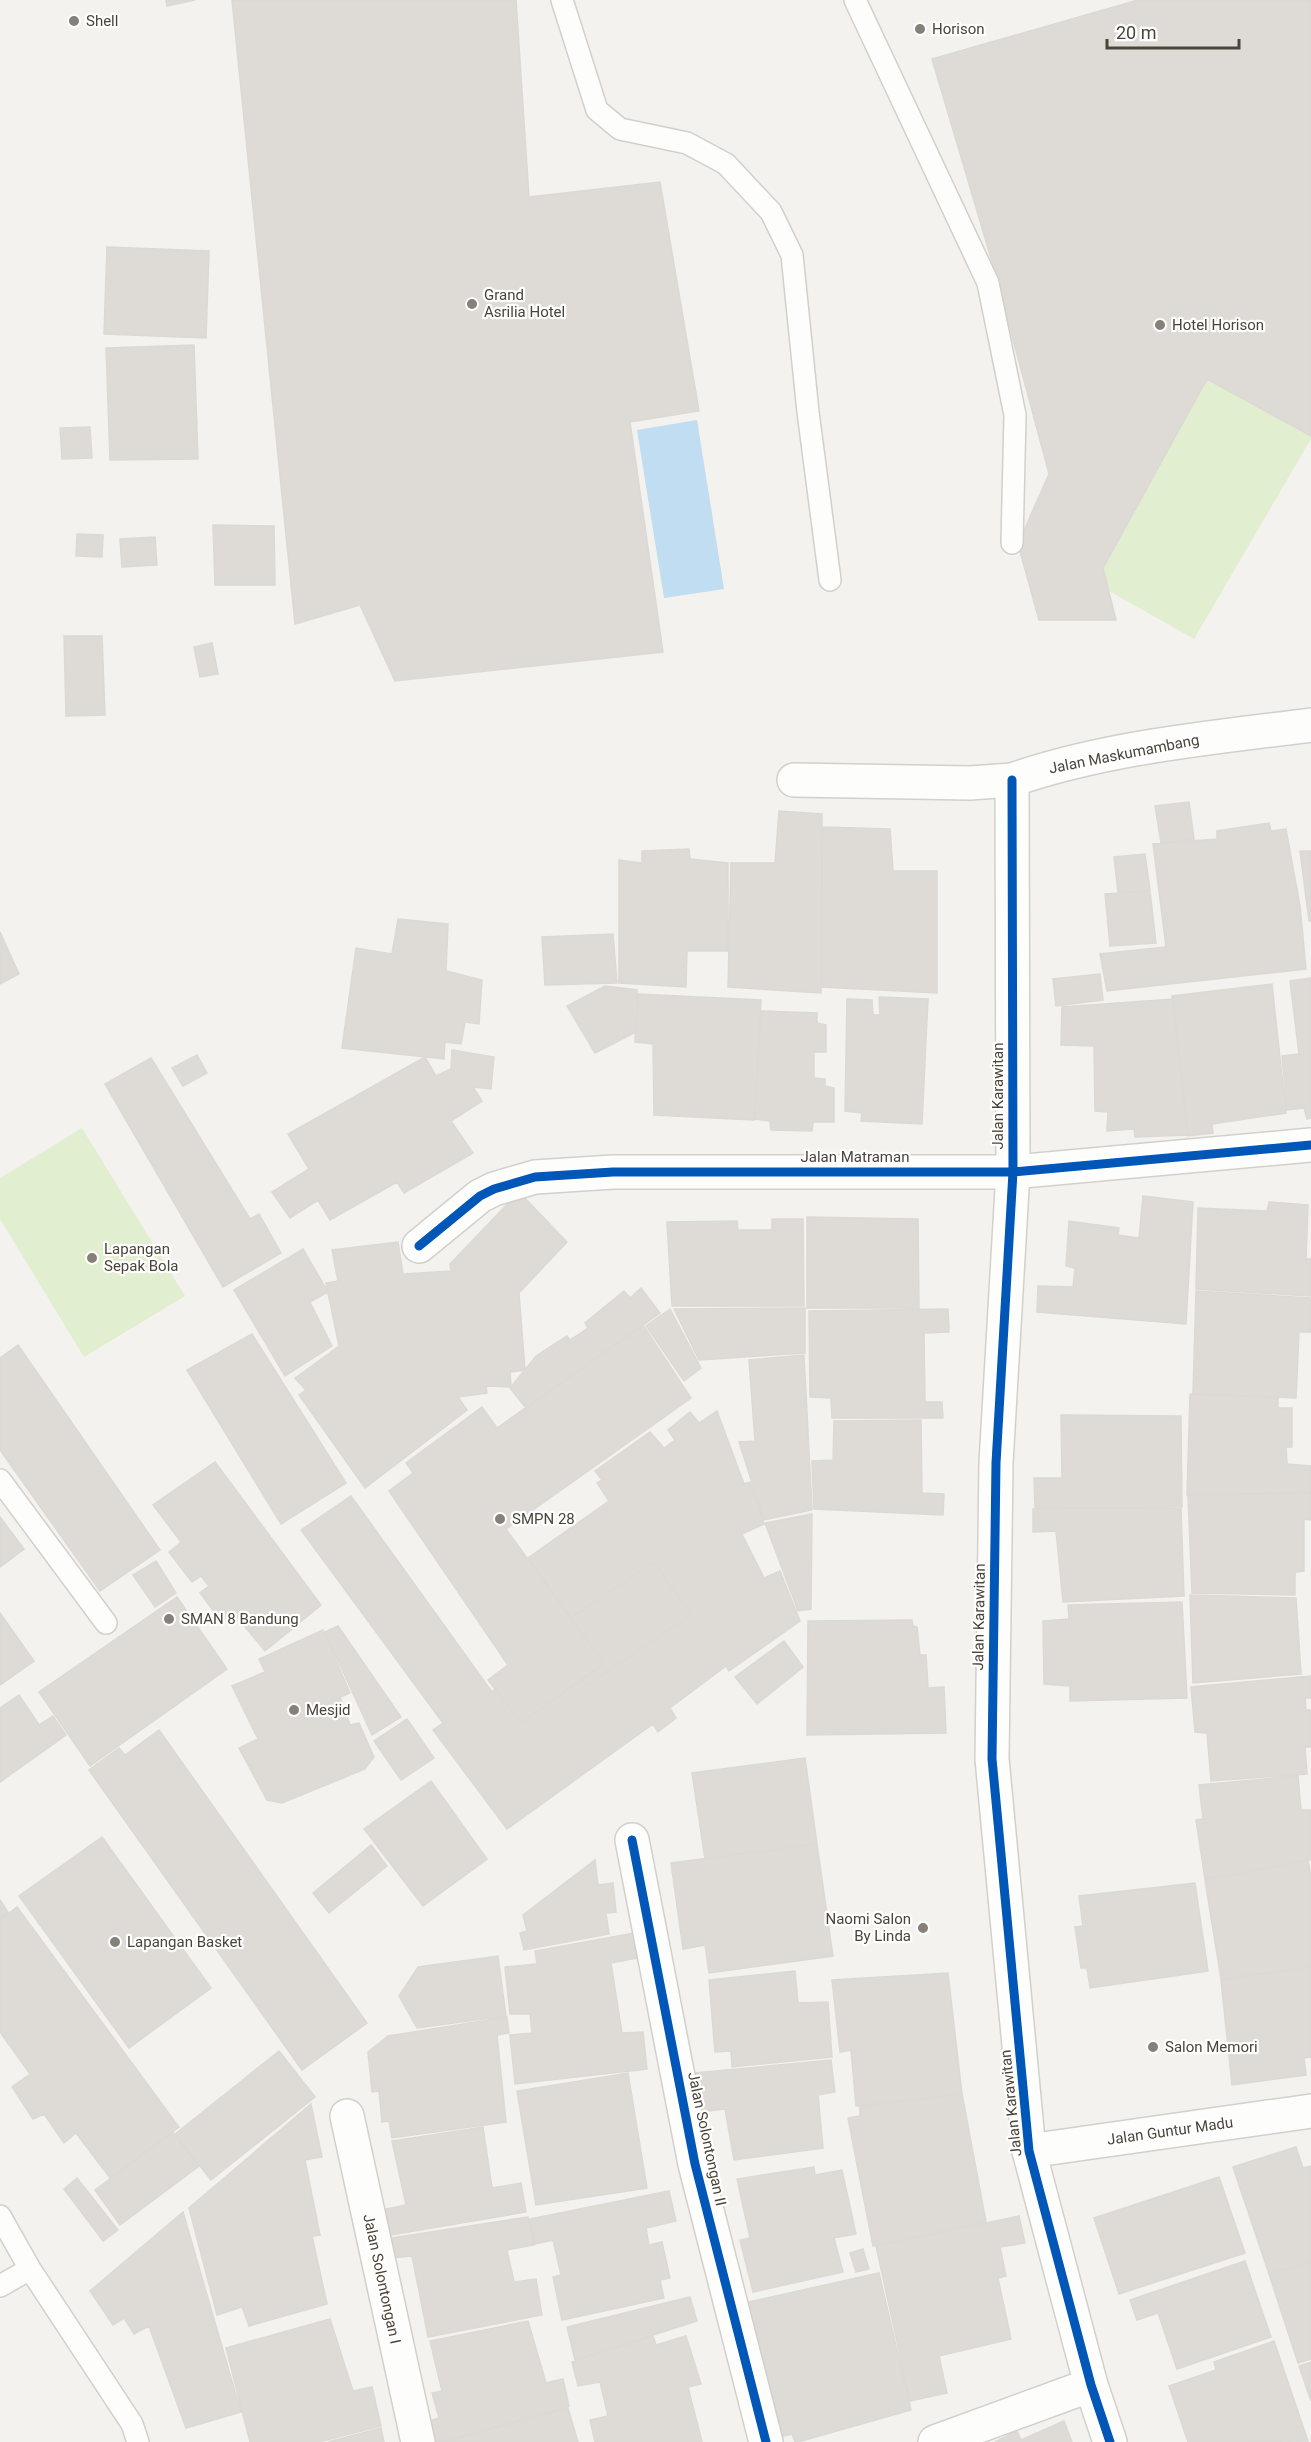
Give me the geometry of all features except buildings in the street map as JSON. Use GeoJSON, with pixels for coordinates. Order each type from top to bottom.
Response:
{"type":"FeatureCollection","features":[{"type":"Feature","properties":{"kind":"street","name":"Jalan Maskumambang"},"geometry":{"type":"LineString","coordinates":[[794,780],[970,783],[1012,780],[1081,760],[1161,744],[1311,725]]}},
{"type":"Feature","properties":{"kind":"street","name":"Jalan Karawitan"},"geometry":{"type":"LineString","coordinates":[[1012,780],[1013,1172],[996,1463],[992,1759],[1029,2151],[1091,2385],[1110,2442]]}},
{"type":"Feature","properties":{"kind":"street","name":"Jalan Matraman"},"geometry":{"type":"LineString","coordinates":[[419,1246],[480,1196],[494,1189],[535,1177],[613,1172],[1013,1172],[1311,1145]]}},
{"type":"Feature","properties":{"kind":"street","name":"Jalan Solontongan II"},"geometry":{"type":"LineString","coordinates":[[632,1840],[695,2164],[766,2442]]}},
{"type":"Feature","properties":{"kind":"street","name":"Jalan Guntur Madu"},"geometry":{"type":"LineString","coordinates":[[1029,2151],[1311,2111]]}},
{"type":"Feature","properties":{"kind":"street","name":"Jalan Solontongan I"},"geometry":{"type":"LineString","coordinates":[[347,2116],[418,2442]]}},
{"type":"Feature","properties":{"kind":"street"},"geometry":{"type":"LineString","coordinates":[[935,2442],[1091,2385]]}},
{"type":"Feature","properties":{"kind":"lane"},"geometry":{"type":"LineString","coordinates":[[562,0],[597,110],[620,129],[687,143],[726,164],[771,212],[792,255],[808,412],[830,580]]}},
{"type":"Feature","properties":{"kind":"lane"},"geometry":{"type":"LineString","coordinates":[[855,0],[988,283],[1015,416],[1012,543]]}},
{"type":"Feature","properties":{"kind":"lane"},"geometry":{"type":"LineString","coordinates":[[0,1480],[106,1623]]}},
{"type":"Feature","properties":{"kind":"lane"},"geometry":{"type":"LineString","coordinates":[[0,2216],[30,2269],[132,2424],[138,2442]]}},
{"type":"Feature","properties":{"kind":"lane"},"geometry":{"type":"LineString","coordinates":[[0,2286],[30,2269]]}},
{"type":"Feature","properties":{"kind":"green space"},"geometry":{"type":"Polygon","coordinates":[[[1207,379],[1311,436],[1311,439],[1194,639],[1109,591],[1103,568],[1207,379]]]}},
{"type":"Feature","properties":{"kind":"green space","name":"Lapangan Sepak Bola"},"geometry":{"type":"Polygon","coordinates":[[[82,1128],[185,1296],[84,1357],[0,1219],[0,1178],[82,1128]]]}},
{"type":"Feature","properties":{"kind":"water"},"geometry":{"type":"Polygon","coordinates":[[[697,420],[724,589],[664,598],[637,430],[697,420]]]}},
{"type":"Feature","properties":{"kind":"cycle path"},"geometry":{"type":"LineString","coordinates":[[1012,780],[1013,1172],[996,1463],[992,1759],[1029,2151],[1091,2385],[1110,2442]]}},
{"type":"Feature","properties":{"kind":"cycle path"},"geometry":{"type":"LineString","coordinates":[[419,1246],[480,1196],[494,1189],[535,1177],[613,1172],[1013,1172],[1311,1145]]}},
{"type":"Feature","properties":{"kind":"cycle path"},"geometry":{"type":"LineString","coordinates":[[632,1840],[695,2164],[766,2442]]}},
{"type":"Feature","properties":{"kind":"place","name":"Shell"},"geometry":{"type":"Point","coordinates":[74,21]}},
{"type":"Feature","properties":{"kind":"place","name":"Horison"},"geometry":{"type":"Point","coordinates":[920,29]}},
{"type":"Feature","properties":{"kind":"place","name":"Grand Asrilia Hotel"},"geometry":{"type":"Point","coordinates":[472,304]}},
{"type":"Feature","properties":{"kind":"place","name":"Hotel Horison"},"geometry":{"type":"Point","coordinates":[1160,325]}},
{"type":"Feature","properties":{"kind":"place","name":"Lapangan Sepak Bola"},"geometry":{"type":"Point","coordinates":[92,1258]}},
{"type":"Feature","properties":{"kind":"place","name":"SMPN 28"},"geometry":{"type":"Point","coordinates":[500,1519]}},
{"type":"Feature","properties":{"kind":"place","name":"SMAN 8 Bandung"},"geometry":{"type":"Point","coordinates":[169,1619]}},
{"type":"Feature","properties":{"kind":"place","name":"Mesjid"},"geometry":{"type":"Point","coordinates":[294,1710]}},
{"type":"Feature","properties":{"kind":"place","name":"Naomi Salon By Linda"},"geometry":{"type":"Point","coordinates":[923,1928]}},
{"type":"Feature","properties":{"kind":"place","name":"Lapangan Basket"},"geometry":{"type":"Point","coordinates":[115,1942]}},
{"type":"Feature","properties":{"kind":"place","name":"Salon Memori"},"geometry":{"type":"Point","coordinates":[1153,2047]}}]}
